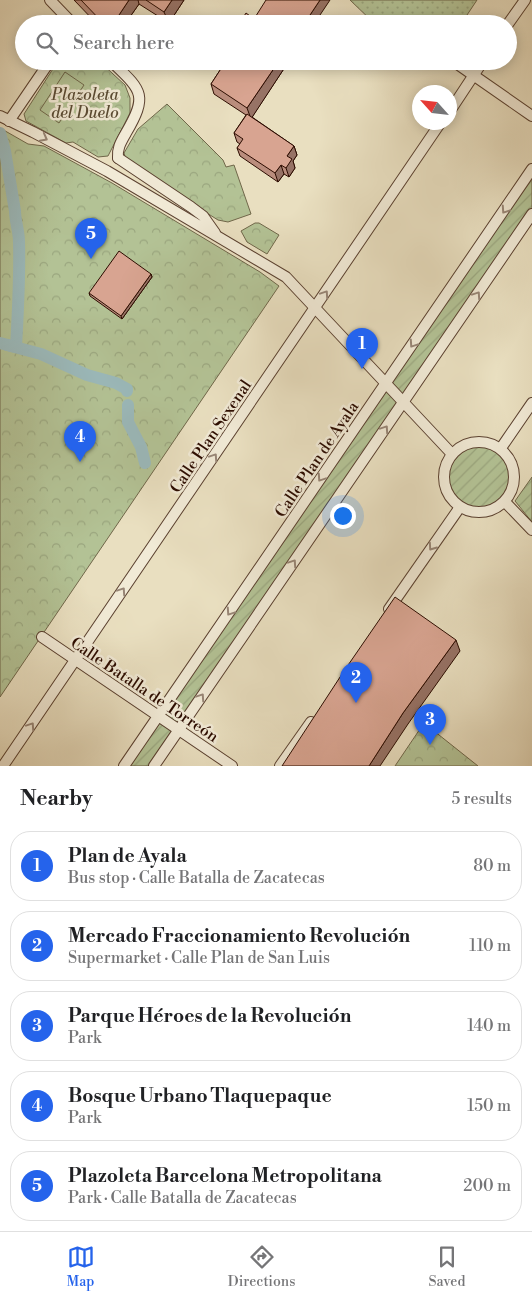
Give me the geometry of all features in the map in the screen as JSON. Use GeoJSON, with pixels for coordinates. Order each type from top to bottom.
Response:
{"type":"FeatureCollection","features":[{"type":"Feature","properties":{"kind":"street"},"geometry":{"type":"LineString","coordinates":[[50,0],[64,15]]}},
{"type":"Feature","properties":{"kind":"street"},"geometry":{"type":"LineString","coordinates":[[514,15],[525,0]]}},
{"type":"Feature","properties":{"kind":"street"},"geometry":{"type":"LineString","coordinates":[[43,70],[5,119],[107,171],[286,277],[452,454]]}},
{"type":"Feature","properties":{"kind":"street"},"geometry":{"type":"LineString","coordinates":[[107,171],[118,158],[118,148],[135,117],[140,101],[134,84],[120,70]]}},
{"type":"Feature","properties":{"kind":"street"},"geometry":{"type":"LineString","coordinates":[[465,70],[532,116]]}},
{"type":"Feature","properties":{"kind":"street"},"geometry":{"type":"LineString","coordinates":[[457,100],[477,70]]}},
{"type":"Feature","properties":{"kind":"street","name":"Calle Plan Sexenal"},"geometry":{"type":"LineString","coordinates":[[3,766],[436,130]]}},
{"type":"Feature","properties":{"kind":"street"},"geometry":{"type":"LineString","coordinates":[[118,158],[203,216],[217,236]]}},
{"type":"Feature","properties":{"kind":"street","name":"Calle Plan de Ayala"},"geometry":{"type":"LineString","coordinates":[[124,766],[532,169]]}},
{"type":"Feature","properties":{"kind":"street"},"geometry":{"type":"LineString","coordinates":[[154,766],[532,214]]}},
{"type":"Feature","properties":{"kind":"street"},"geometry":{"type":"LineString","coordinates":[[501,448],[532,403]]}},
{"type":"Feature","properties":{"kind":"street"},"geometry":{"type":"LineString","coordinates":[[475,442],[489,442],[501,448],[508,455],[515,474],[511,494],[505,502],[495,509],[484,512],[471,512],[460,507],[449,497],[444,482],[445,467],[452,454],[462,445],[475,442]]}},
{"type":"Feature","properties":{"kind":"street"},"geometry":{"type":"LineString","coordinates":[[505,502],[532,530]]}},
{"type":"Feature","properties":{"kind":"street"},"geometry":{"type":"LineString","coordinates":[[381,620],[460,507]]}},
{"type":"Feature","properties":{"kind":"street","name":"Calle Batalla de Torreón"},"geometry":{"type":"LineString","coordinates":[[42,637],[232,766]]}},
{"type":"Feature","properties":{"kind":"street"},"geometry":{"type":"LineString","coordinates":[[280,766],[314,718]]}},
{"type":"Feature","properties":{"kind":"green space"},"geometry":{"type":"Polygon","coordinates":[[[350,0],[477,0],[467,15],[366,15],[350,0]]]}},
{"type":"Feature","properties":{"kind":"green space","name":"Plazoleta del Duelo"},"geometry":{"type":"Polygon","coordinates":[[[52,70],[109,70],[125,85],[130,98],[130,113],[108,156],[98,157],[73,142],[66,143],[26,121],[24,114],[52,70]]]}},
{"type":"Feature","properties":{"kind":"green space"},"geometry":{"type":"Polygon","coordinates":[[[65,72],[84,85],[59,123],[40,110],[65,72]]]}},
{"type":"Feature","properties":{"kind":"green space"},"geometry":{"type":"Polygon","coordinates":[[[167,104],[223,160],[226,167],[234,165],[251,214],[228,222],[218,220],[127,163],[124,153],[138,129],[167,104]]]}},
{"type":"Feature","properties":{"kind":"green space"},"geometry":{"type":"Polygon","coordinates":[[[0,128],[28,144],[44,146],[112,183],[260,272],[279,286],[0,697],[0,128]]]}},
{"type":"Feature","properties":{"kind":"green space"},"geometry":{"type":"Polygon","coordinates":[[[532,169],[532,211],[402,397],[386,384],[532,169]]]}},
{"type":"Feature","properties":{"kind":"green space"},"geometry":{"type":"Polygon","coordinates":[[[255,223],[259,223],[279,235],[267,254],[247,242],[241,231],[255,223]]]}},
{"type":"Feature","properties":{"kind":"green space"},"geometry":{"type":"Polygon","coordinates":[[[384,387],[403,403],[176,728],[158,716],[384,387]]]}},
{"type":"Feature","properties":{"kind":"green space"},"geometry":{"type":"Polygon","coordinates":[[[486,442],[499,448],[508,457],[512,463],[514,477],[512,491],[504,502],[493,510],[472,512],[465,510],[454,502],[446,491],[444,470],[446,463],[454,452],[465,444],[486,442]]]}},
{"type":"Feature","properties":{"kind":"green space"},"geometry":{"type":"Polygon","coordinates":[[[532,477],[532,522],[515,501],[532,477]]]}},
{"type":"Feature","properties":{"kind":"green space"},"geometry":{"type":"Polygon","coordinates":[[[160,719],[175,730],[150,766],[127,766],[160,719]]]}},
{"type":"Feature","properties":{"kind":"green space"},"geometry":{"type":"Polygon","coordinates":[[[424,723],[478,766],[395,766],[424,723]]]}},
{"type":"Feature","properties":{"kind":"building"},"geometry":{"type":"Polygon","coordinates":[[[81,0],[129,0],[119,15],[95,15],[81,0]]]}},
{"type":"Feature","properties":{"kind":"building"},"geometry":{"type":"Polygon","coordinates":[[[146,0],[172,0],[164,12],[146,0]]]}},
{"type":"Feature","properties":{"kind":"building"},"geometry":{"type":"Polygon","coordinates":[[[266,0],[320,0],[310,15],[257,15],[266,0]]]}},
{"type":"Feature","properties":{"kind":"building"},"geometry":{"type":"Polygon","coordinates":[[[220,70],[273,70],[247,108],[211,84],[220,70]]]}},
{"type":"Feature","properties":{"kind":"building"},"geometry":{"type":"Polygon","coordinates":[[[247,114],[294,146],[287,156],[292,159],[286,168],[281,165],[275,173],[237,148],[243,139],[234,133],[247,114]]]}},
{"type":"Feature","properties":{"kind":"building"},"geometry":{"type":"Polygon","coordinates":[[[119,251],[151,274],[121,316],[89,293],[119,251]]]}},
{"type":"Feature","properties":{"kind":"building"},"geometry":{"type":"Polygon","coordinates":[[[395,597],[456,640],[403,713],[369,766],[282,766],[344,671],[395,597]]]}},
{"type":"Feature","properties":{"kind":"waterway"},"geometry":{"type":"LineString","coordinates":[[0,133],[5,151],[19,238],[19,294],[16,347],[0,343]]}},
{"type":"Feature","properties":{"kind":"waterway"},"geometry":{"type":"LineString","coordinates":[[7,345],[41,354],[87,375],[116,383],[127,389],[127,391]]}},
{"type":"Feature","properties":{"kind":"waterway"},"geometry":{"type":"LineString","coordinates":[[128,405],[128,422],[141,447],[145,463]]}},
{"type":"Feature","properties":{"kind":"place","name":"Plazoleta Barcelona Metropolitana"},"geometry":{"type":"Point","coordinates":[91,259]}},
{"type":"Feature","properties":{"kind":"place","name":"Plan de Ayala"},"geometry":{"type":"Point","coordinates":[362,369]}},
{"type":"Feature","properties":{"kind":"place","name":"Bosque Urbano Tlaquepaque"},"geometry":{"type":"Point","coordinates":[80,462]}},
{"type":"Feature","properties":{"kind":"place","name":"Mercado Fraccionamiento Revolución"},"geometry":{"type":"Point","coordinates":[356,703]}},
{"type":"Feature","properties":{"kind":"place","name":"Parque Héroes de la Revolución"},"geometry":{"type":"Point","coordinates":[430,745]}}]}
